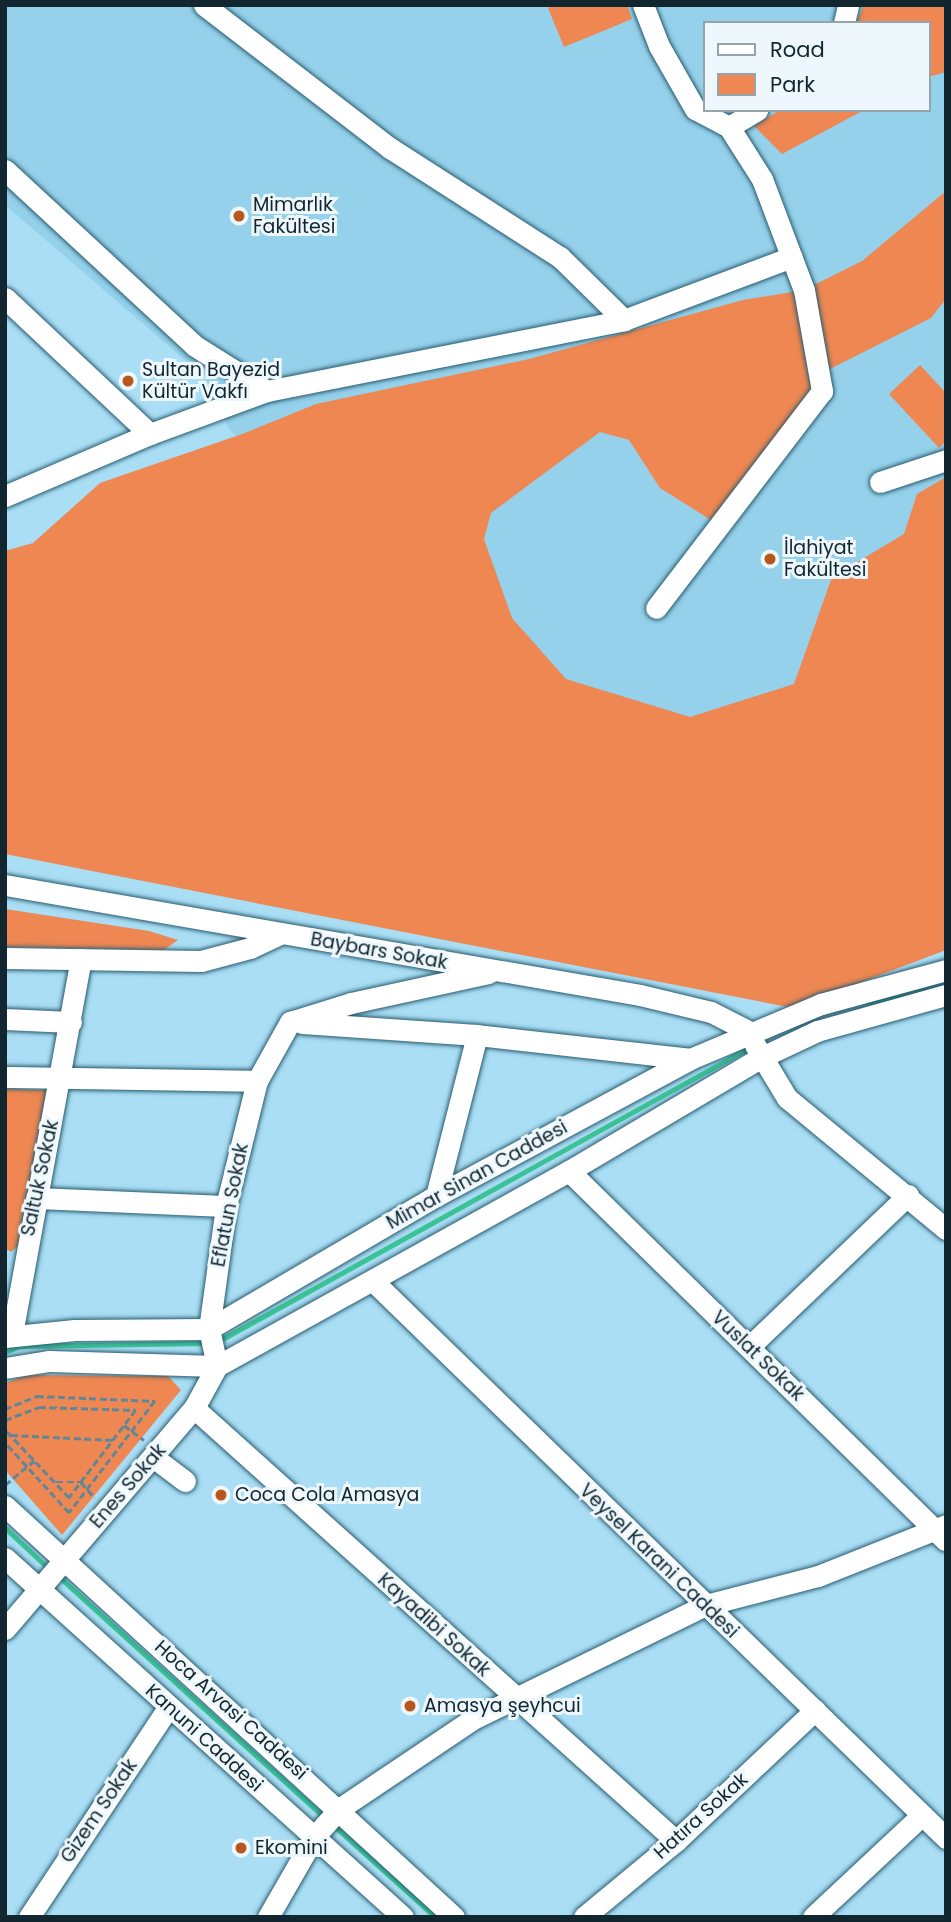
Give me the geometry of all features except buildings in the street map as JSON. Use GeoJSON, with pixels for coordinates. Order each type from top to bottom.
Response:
{"type":"FeatureCollection","features":[{"type":"Feature","properties":{"kind":"street"},"geometry":{"type":"LineString","coordinates":[[204,5],[390,148],[560,257],[624,320]]}},
{"type":"Feature","properties":{"kind":"street"},"geometry":{"type":"LineString","coordinates":[[643,5],[659,47],[695,109],[729,127],[762,179],[804,290],[822,391],[656,608]]}},
{"type":"Feature","properties":{"kind":"street"},"geometry":{"type":"LineString","coordinates":[[729,127],[754,112]]}},
{"type":"Feature","properties":{"kind":"street"},"geometry":{"type":"LineString","coordinates":[[5,170],[195,346],[267,391]]}},
{"type":"Feature","properties":{"kind":"street"},"geometry":{"type":"LineString","coordinates":[[5,496],[150,433],[267,391],[624,320],[792,257]]}},
{"type":"Feature","properties":{"kind":"street"},"geometry":{"type":"LineString","coordinates":[[5,298],[150,433]]}},
{"type":"Feature","properties":{"kind":"street"},"geometry":{"type":"LineString","coordinates":[[880,482],[946,460]]}},
{"type":"Feature","properties":{"kind":"street","name":"Baybars Sokak"},"geometry":{"type":"LineString","coordinates":[[5,885],[498,971],[711,1012],[748,1031]]}},
{"type":"Feature","properties":{"kind":"street"},"geometry":{"type":"LineString","coordinates":[[5,957],[201,961],[250,948],[280,934]]}},
{"type":"Feature","properties":{"kind":"street","name":"Saltuk Sokak"},"geometry":{"type":"LineString","coordinates":[[9,1336],[61,1077],[81,959]]}},
{"type":"Feature","properties":{"kind":"street","name":"Mimar Sinan Caddesi"},"geometry":{"type":"LineString","coordinates":[[9,1336],[209,1329],[436,1196],[690,1059],[748,1031],[821,1004],[946,970]]}},
{"type":"Feature","properties":{"kind":"street"},"geometry":{"type":"LineString","coordinates":[[290,1022],[351,1003],[498,971]]}},
{"type":"Feature","properties":{"kind":"street"},"geometry":{"type":"LineString","coordinates":[[5,1368],[49,1361],[217,1366],[374,1282],[762,1057],[817,1031],[946,995]]}},
{"type":"Feature","properties":{"kind":"street"},"geometry":{"type":"LineString","coordinates":[[5,1019],[71,1022]]}},
{"type":"Feature","properties":{"kind":"street"},"geometry":{"type":"LineString","coordinates":[[290,1022],[477,1035],[690,1059]]}},
{"type":"Feature","properties":{"kind":"street","name":"Eflatun Sokak"},"geometry":{"type":"LineString","coordinates":[[209,1329],[226,1206],[257,1081],[290,1022]]}},
{"type":"Feature","properties":{"kind":"street"},"geometry":{"type":"LineString","coordinates":[[748,1031],[787,1098],[946,1229]]}},
{"type":"Feature","properties":{"kind":"street"},"geometry":{"type":"LineString","coordinates":[[436,1196],[477,1035]]}},
{"type":"Feature","properties":{"kind":"street"},"geometry":{"type":"LineString","coordinates":[[5,1077],[257,1081]]}},
{"type":"Feature","properties":{"kind":"street","name":"Vuslat Sokak"},"geometry":{"type":"LineString","coordinates":[[569,1171],[943,1533]]}},
{"type":"Feature","properties":{"kind":"street"},"geometry":{"type":"LineString","coordinates":[[750,1348],[908,1195]]}},
{"type":"Feature","properties":{"kind":"street"},"geometry":{"type":"LineString","coordinates":[[36,1198],[226,1206]]}},
{"type":"Feature","properties":{"kind":"street"},"geometry":{"type":"LineString","coordinates":[[5,1266],[18,1286]]}},
{"type":"Feature","properties":{"kind":"street","name":"Veysel Karani Caddesi"},"geometry":{"type":"LineString","coordinates":[[374,1282],[946,1838]]}},
{"type":"Feature","properties":{"kind":"street"},"geometry":{"type":"LineString","coordinates":[[209,1329],[217,1366]]}},
{"type":"Feature","properties":{"kind":"street","name":"Enes Sokak"},"geometry":{"type":"LineString","coordinates":[[5,1629],[194,1408],[217,1366]]}},
{"type":"Feature","properties":{"kind":"street","name":"Kayadibi Sokak"},"geometry":{"type":"LineString","coordinates":[[194,1408],[676,1841]]}},
{"type":"Feature","properties":{"kind":"street"},"geometry":{"type":"LineString","coordinates":[[155,1453],[185,1481]]}},
{"type":"Feature","properties":{"kind":"street","name":"Hoca Arvasi Caddesi"},"geometry":{"type":"LineString","coordinates":[[5,1506],[340,1809],[454,1917]]}},
{"type":"Feature","properties":{"kind":"street"},"geometry":{"type":"LineString","coordinates":[[268,1917],[314,1837],[340,1809],[463,1726],[514,1698],[706,1605],[818,1576],[943,1533]]}},
{"type":"Feature","properties":{"kind":"street","name":"Kanuni Caddesi"},"geometry":{"type":"LineString","coordinates":[[5,1558],[403,1917]]}},
{"type":"Feature","properties":{"kind":"street","name":"Gizem Sokak"},"geometry":{"type":"LineString","coordinates":[[29,1917],[169,1706]]}},
{"type":"Feature","properties":{"kind":"street","name":"Hatıra Sokak"},"geometry":{"type":"LineString","coordinates":[[584,1917],[676,1841],[814,1710]]}},
{"type":"Feature","properties":{"kind":"street"},"geometry":{"type":"LineString","coordinates":[[813,1917],[922,1815]]}},
{"type":"Feature","properties":{"kind":"path"},"geometry":{"type":"LineString","coordinates":[[5,1409],[37,1396],[155,1401],[69,1513],[5,1443]]}},
{"type":"Feature","properties":{"kind":"path"},"geometry":{"type":"LineString","coordinates":[[5,1420],[38,1406],[136,1410],[69,1497],[5,1430]]}},
{"type":"Feature","properties":{"kind":"path"},"geometry":{"type":"LineString","coordinates":[[124,1425],[155,1453]]}},
{"type":"Feature","properties":{"kind":"path"},"geometry":{"type":"LineString","coordinates":[[10,1435],[113,1440]]}},
{"type":"Feature","properties":{"kind":"path"},"geometry":{"type":"LineString","coordinates":[[5,1485],[34,1461]]}},
{"type":"Feature","properties":{"kind":"path"},"geometry":{"type":"LineString","coordinates":[[54,1482],[80,1482],[107,1510]]}},
{"type":"Feature","properties":{"kind":"shaded area"},"geometry":{"type":"Polygon","coordinates":[[[5,5],[946,5],[946,657],[632,846],[229,429],[205,377],[5,205],[5,5]]]}},
{"type":"Feature","properties":{"kind":"green space"},"geometry":{"type":"Polygon","coordinates":[[[555,5],[627,5],[632,19],[564,47],[548,8],[555,5]]]}},
{"type":"Feature","properties":{"kind":"green space"},"geometry":{"type":"Polygon","coordinates":[[[864,5],[946,5],[946,72],[930,76],[930,21],[857,21],[864,5]]]}},
{"type":"Feature","properties":{"kind":"green space"},"geometry":{"type":"Polygon","coordinates":[[[777,112],[860,112],[782,154],[754,126],[777,112]]]}},
{"type":"Feature","properties":{"kind":"green space"},"geometry":{"type":"Polygon","coordinates":[[[946,191],[946,299],[931,318],[828,370],[711,520],[660,488],[629,440],[600,432],[491,513],[484,539],[512,618],[566,679],[690,717],[794,684],[832,577],[904,534],[917,494],[946,477],[946,950],[793,1008],[5,854],[5,551],[33,543],[100,483],[245,433],[316,404],[529,359],[743,300],[804,290],[862,261],[946,191]]]}},
{"type":"Feature","properties":{"kind":"green space"},"geometry":{"type":"Polygon","coordinates":[[[920,365],[946,393],[946,441],[939,448],[889,394],[920,365]]]}},
{"type":"Feature","properties":{"kind":"green space"},"geometry":{"type":"Polygon","coordinates":[[[5,909],[149,931],[178,940],[164,950],[5,947],[5,909]]]}},
{"type":"Feature","properties":{"kind":"green space"},"geometry":{"type":"Polygon","coordinates":[[[5,1089],[47,1090],[19,1245],[11,1252],[5,1248],[5,1089]]]}},
{"type":"Feature","properties":{"kind":"green space"},"geometry":{"type":"Polygon","coordinates":[[[27,1375],[168,1376],[181,1390],[62,1535],[5,1470],[5,1383],[27,1375]]]}},
{"type":"Feature","properties":{"kind":"waterway"},"geometry":{"type":"LineString","coordinates":[[867,1002],[946,985]]}},
{"type":"Feature","properties":{"kind":"waterway"},"geometry":{"type":"LineString","coordinates":[[217,1342],[750,1047]]}},
{"type":"Feature","properties":{"kind":"waterway"},"geometry":{"type":"LineString","coordinates":[[5,1352],[19,1346],[207,1343]]}},
{"type":"Feature","properties":{"kind":"waterway"},"geometry":{"type":"LineString","coordinates":[[5,1528],[50,1570]]}},
{"type":"Feature","properties":{"kind":"waterway"},"geometry":{"type":"LineString","coordinates":[[58,1576],[326,1819]]}},
{"type":"Feature","properties":{"kind":"waterway"},"geometry":{"type":"LineString","coordinates":[[333,1825],[435,1917]]}},
{"type":"Feature","properties":{"kind":"place","name":"Mimarlık Fakültesi"},"geometry":{"type":"Point","coordinates":[239,216]}},
{"type":"Feature","properties":{"kind":"place","name":"Sultan Bayezid Kültür Vakfı"},"geometry":{"type":"Point","coordinates":[128,381]}},
{"type":"Feature","properties":{"kind":"place","name":"İlahiyat Fakültesi"},"geometry":{"type":"Point","coordinates":[770,559]}},
{"type":"Feature","properties":{"kind":"place","name":"Coca Cola Amasya"},"geometry":{"type":"Point","coordinates":[221,1495]}},
{"type":"Feature","properties":{"kind":"place","name":"Amasya şeyhcui"},"geometry":{"type":"Point","coordinates":[410,1706]}},
{"type":"Feature","properties":{"kind":"place","name":"Ekomini"},"geometry":{"type":"Point","coordinates":[241,1848]}}]}
